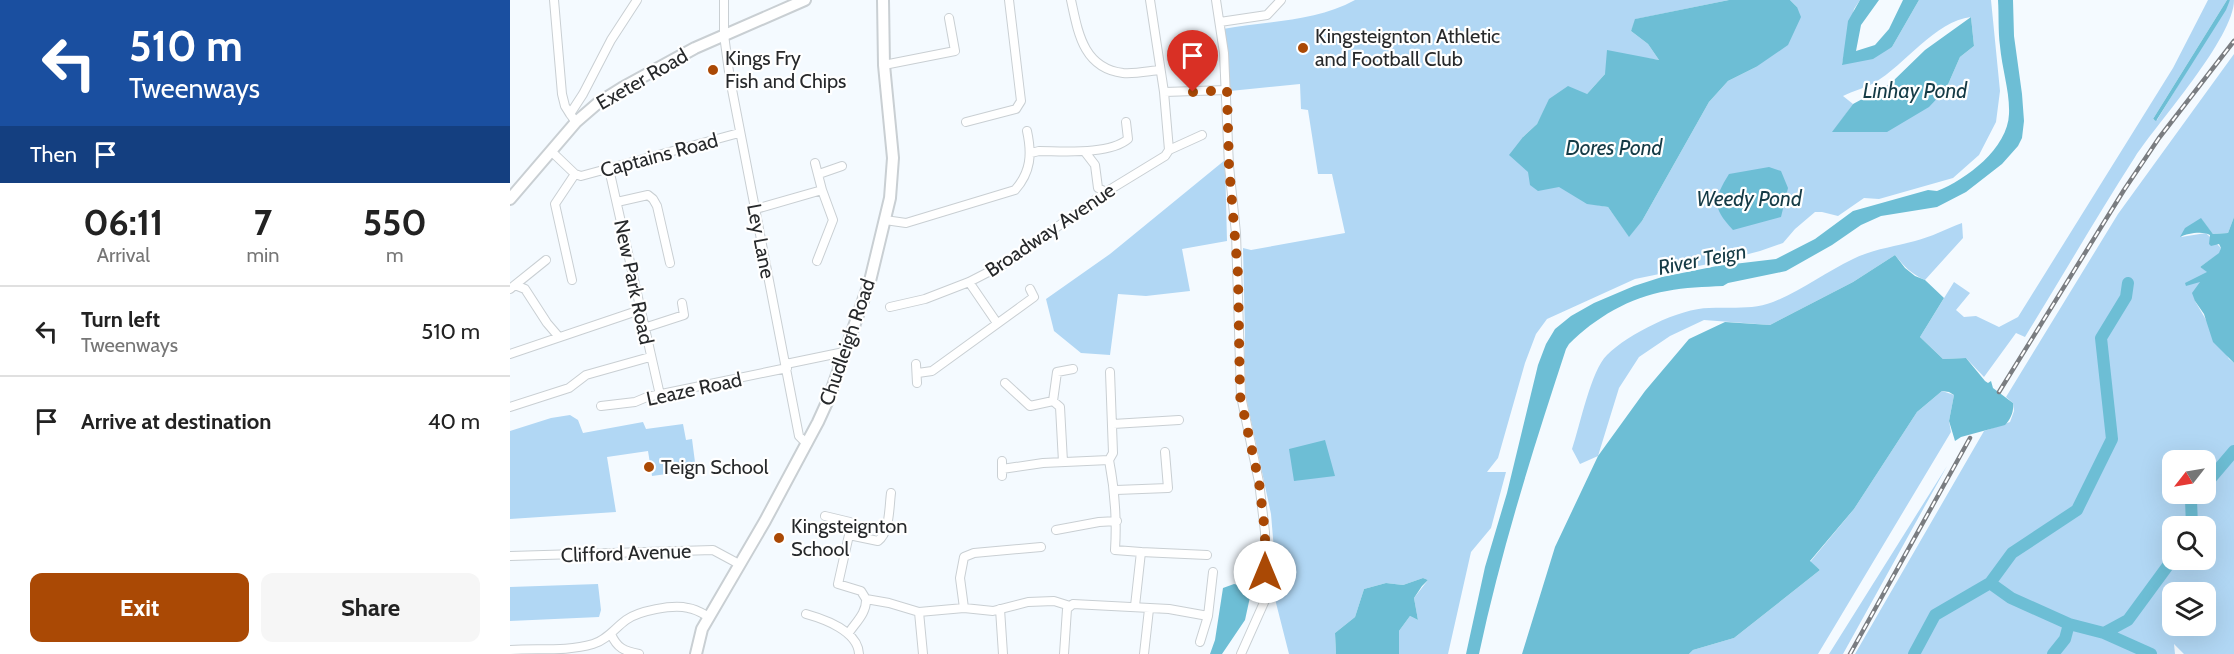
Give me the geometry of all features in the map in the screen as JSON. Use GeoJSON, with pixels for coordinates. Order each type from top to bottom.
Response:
{"type":"FeatureCollection","features":[{"type":"Feature","properties":{"kind":"main road","name":"Exeter Road"},"geometry":{"type":"LineString","coordinates":[[510,199],[552,152],[573,118],[622,88],[724,34],[805,0]]}},
{"type":"Feature","properties":{"kind":"main road","name":"Chudleigh Road"},"geometry":{"type":"LineString","coordinates":[[696,654],[702,629],[807,444],[828,400],[870,281],[890,198],[893,158],[884,65],[883,0]]}},
{"type":"Feature","properties":{"kind":"street"},"geometry":{"type":"LineString","coordinates":[[554,0],[562,94],[573,118]]}},
{"type":"Feature","properties":{"kind":"street"},"geometry":{"type":"LineString","coordinates":[[573,118],[611,40],[637,0]]}},
{"type":"Feature","properties":{"kind":"street","name":"Ley Lane"},"geometry":{"type":"LineString","coordinates":[[724,0],[724,34],[739,133],[756,209],[799,435],[807,444]]}},
{"type":"Feature","properties":{"kind":"street"},"geometry":{"type":"LineString","coordinates":[[966,122],[1016,109],[1020,105],[1009,0]]}},
{"type":"Feature","properties":{"kind":"street"},"geometry":{"type":"LineString","coordinates":[[1071,0],[1079,37],[1086,52],[1093,59],[1122,73],[1160,70]]}},
{"type":"Feature","properties":{"kind":"street"},"geometry":{"type":"LineString","coordinates":[[1150,0],[1164,92],[1169,150]]}},
{"type":"Feature","properties":{"kind":"street"},"geometry":{"type":"LineString","coordinates":[[1216,0],[1227,90],[1229,166],[1238,274],[1240,396],[1259,482],[1265,532],[1266,598],[1241,654]]}},
{"type":"Feature","properties":{"kind":"street"},"geometry":{"type":"LineString","coordinates":[[1220,22],[1267,15],[1281,0]]}},
{"type":"Feature","properties":{"kind":"street"},"geometry":{"type":"LineString","coordinates":[[884,65],[955,51],[949,18]]}},
{"type":"Feature","properties":{"kind":"street"},"geometry":{"type":"LineString","coordinates":[[1164,92],[1227,90]]}},
{"type":"Feature","properties":{"kind":"street"},"geometry":{"type":"LineString","coordinates":[[1031,153],[1039,151],[1085,152],[1121,144],[1128,139],[1126,122]]}},
{"type":"Feature","properties":{"kind":"street"},"geometry":{"type":"LineString","coordinates":[[885,220],[906,223],[1015,190],[1024,180],[1031,153],[1027,132]]}},
{"type":"Feature","properties":{"kind":"street","name":"Captains Road"},"geometry":{"type":"LineString","coordinates":[[552,152],[575,174],[581,176],[739,133]]}},
{"type":"Feature","properties":{"kind":"street","name":"Broadway Avenue"},"geometry":{"type":"LineString","coordinates":[[890,307],[925,299],[969,282],[1008,262],[1106,192],[1165,156],[1169,150],[1202,135]]}},
{"type":"Feature","properties":{"kind":"street"},"geometry":{"type":"LineString","coordinates":[[1085,152],[1095,165],[1096,184],[1106,192]]}},
{"type":"Feature","properties":{"kind":"street"},"geometry":{"type":"LineString","coordinates":[[815,163],[833,220],[817,261]]}},
{"type":"Feature","properties":{"kind":"street"},"geometry":{"type":"LineString","coordinates":[[819,174],[842,166]]}},
{"type":"Feature","properties":{"kind":"street","name":"New Park Road"},"geometry":{"type":"LineString","coordinates":[[609,169],[660,395]]}},
{"type":"Feature","properties":{"kind":"street"},"geometry":{"type":"LineString","coordinates":[[572,280],[555,204],[575,174]]}},
{"type":"Feature","properties":{"kind":"street"},"geometry":{"type":"LineString","coordinates":[[756,209],[822,190]]}},
{"type":"Feature","properties":{"kind":"street"},"geometry":{"type":"LineString","coordinates":[[617,202],[648,195],[653,199],[657,206],[670,263]]}},
{"type":"Feature","properties":{"kind":"street"},"geometry":{"type":"LineString","coordinates":[[512,287],[546,260]]}},
{"type":"Feature","properties":{"kind":"street"},"geometry":{"type":"LineString","coordinates":[[969,282],[997,323]]}},
{"type":"Feature","properties":{"kind":"street"},"geometry":{"type":"LineString","coordinates":[[512,287],[525,289],[547,322],[560,336]]}},
{"type":"Feature","properties":{"kind":"street"},"geometry":{"type":"LineString","coordinates":[[918,374],[932,371],[1034,297],[1030,290]]}},
{"type":"Feature","properties":{"kind":"street"},"geometry":{"type":"LineString","coordinates":[[644,328],[684,315],[682,303]]}},
{"type":"Feature","properties":{"kind":"street"},"geometry":{"type":"LineString","coordinates":[[510,354],[640,310]]}},
{"type":"Feature","properties":{"kind":"street","name":"Leaze Road"},"geometry":{"type":"LineString","coordinates":[[601,406],[635,402],[844,352]]}},
{"type":"Feature","properties":{"kind":"street"},"geometry":{"type":"LineString","coordinates":[[510,407],[569,388],[586,375],[650,357]]}},
{"type":"Feature","properties":{"kind":"street"},"geometry":{"type":"LineString","coordinates":[[916,364],[917,383]]}},
{"type":"Feature","properties":{"kind":"street"},"geometry":{"type":"LineString","coordinates":[[1053,401],[1057,372],[1073,369]]}},
{"type":"Feature","properties":{"kind":"street"},"geometry":{"type":"LineString","coordinates":[[1110,372],[1113,424],[1111,457],[1116,490],[1117,521],[1115,550],[1207,555]]}},
{"type":"Feature","properties":{"kind":"street"},"geometry":{"type":"LineString","coordinates":[[1005,383],[1030,406],[1053,401]]}},
{"type":"Feature","properties":{"kind":"street"},"geometry":{"type":"LineString","coordinates":[[1053,401],[1060,407],[1062,462]]}},
{"type":"Feature","properties":{"kind":"street"},"geometry":{"type":"LineString","coordinates":[[1113,424],[1179,420]]}},
{"type":"Feature","properties":{"kind":"street"},"geometry":{"type":"LineString","coordinates":[[1116,490],[1168,488],[1166,452]]}},
{"type":"Feature","properties":{"kind":"street"},"geometry":{"type":"LineString","coordinates":[[1002,468],[1111,457]]}},
{"type":"Feature","properties":{"kind":"street"},"geometry":{"type":"LineString","coordinates":[[849,535],[878,541],[882,539],[891,493]]}},
{"type":"Feature","properties":{"kind":"street"},"geometry":{"type":"LineString","coordinates":[[825,516],[850,522],[838,584],[861,591],[866,599],[860,619],[848,634]]}},
{"type":"Feature","properties":{"kind":"street"},"geometry":{"type":"LineString","coordinates":[[1056,530],[1117,521]]}},
{"type":"Feature","properties":{"kind":"street"},"geometry":{"type":"LineString","coordinates":[[964,608],[960,578],[964,557],[1041,547]]}},
{"type":"Feature","properties":{"kind":"street","name":"Clifford Avenue"},"geometry":{"type":"LineString","coordinates":[[510,556],[713,550],[739,564]]}},
{"type":"Feature","properties":{"kind":"street"},"geometry":{"type":"LineString","coordinates":[[1135,606],[1141,552]]}},
{"type":"Feature","properties":{"kind":"street"},"geometry":{"type":"LineString","coordinates":[[1200,642],[1208,616],[1213,572]]}},
{"type":"Feature","properties":{"kind":"street"},"geometry":{"type":"LineString","coordinates":[[866,599],[919,612],[964,608],[1000,609],[1028,602],[1054,601],[1070,606],[1073,604],[1135,606],[1208,616]]}},
{"type":"Feature","properties":{"kind":"street"},"geometry":{"type":"LineString","coordinates":[[1064,654],[1067,609],[1070,606]]}},
{"type":"Feature","properties":{"kind":"street"},"geometry":{"type":"LineString","coordinates":[[514,651],[571,651],[595,644],[623,622],[641,612],[686,607],[700,611],[709,617]]}},
{"type":"Feature","properties":{"kind":"street"},"geometry":{"type":"LineString","coordinates":[[1000,609],[1003,654]]}},
{"type":"Feature","properties":{"kind":"street"},"geometry":{"type":"LineString","coordinates":[[1144,654],[1149,609]]}},
{"type":"Feature","properties":{"kind":"street"},"geometry":{"type":"LineString","coordinates":[[919,612],[923,654]]}},
{"type":"Feature","properties":{"kind":"street"},"geometry":{"type":"LineString","coordinates":[[806,614],[833,624],[848,634],[859,649],[859,654]]}},
{"type":"Feature","properties":{"kind":"street"},"geometry":{"type":"LineString","coordinates":[[610,634],[615,644],[622,650],[639,654]]}},
{"type":"Feature","properties":{"kind":"shaded area"},"geometry":{"type":"Polygon","coordinates":[[[1355,0],[1729,0],[1636,19],[1631,31],[1648,44],[1659,60],[1638,57],[1605,74],[1587,94],[1550,99],[1537,124],[1523,137],[1549,173],[1567,191],[1579,198],[1608,207],[1629,236],[1642,221],[1709,102],[1728,81],[1756,67],[1797,7],[1790,0],[1860,0],[1854,9],[1842,64],[1892,47],[1919,0],[1991,0],[2000,91],[1996,122],[1979,155],[1953,178],[1879,199],[1864,198],[1838,216],[1815,212],[1783,243],[1718,262],[1635,279],[1547,319],[1536,334],[1525,363],[1498,458],[1487,472],[1506,472],[1491,528],[1471,552],[1448,654],[1399,654],[1399,631],[1410,616],[1418,620],[1414,598],[1428,580],[1423,578],[1403,585],[1386,583],[1364,589],[1355,617],[1335,633],[1336,654],[1289,654],[1275,599],[1276,574],[1271,514],[1243,383],[1245,335],[1243,248],[1251,250],[1345,233],[1332,174],[1318,174],[1308,110],[1301,109],[1300,84],[1230,91],[1223,29],[1307,17],[1355,0]],[[1971,17],[1945,26],[1886,75],[1870,85],[1843,96],[1853,104],[1833,132],[1946,89],[1960,57],[1974,46],[1971,17]]]}},
{"type":"Feature","properties":{"kind":"shaded area"},"geometry":{"type":"Polygon","coordinates":[[[2208,0],[2227,0],[2154,120],[2157,120],[2230,0],[2234,0],[2231,16],[2222,36],[2193,80],[2135,157],[2025,337],[2016,333],[1984,377],[1966,358],[1943,359],[1920,337],[1954,282],[1970,293],[1956,310],[1964,317],[1976,316],[1999,327],[2018,317],[2173,68],[2208,0]]]}},
{"type":"Feature","properties":{"kind":"shaded area"},"geometry":{"type":"Polygon","coordinates":[[[2234,54],[2234,217],[2228,233],[2213,234],[2201,219],[2181,237],[2206,233],[2221,248],[2220,253],[2200,267],[2208,272],[2201,282],[2195,301],[2229,359],[2234,363],[2234,654],[2184,654],[2174,644],[2175,654],[1855,654],[1984,431],[2010,422],[2014,411],[2013,403],[2006,397],[2118,214],[2234,54]]]}},
{"type":"Feature","properties":{"kind":"shaded area"},"geometry":{"type":"Polygon","coordinates":[[[1225,160],[1227,241],[1182,249],[1190,291],[1146,296],[1118,294],[1110,355],[1081,353],[1054,331],[1046,299],[1110,254],[1225,160]]]}},
{"type":"Feature","properties":{"kind":"shaded area"},"geometry":{"type":"Polygon","coordinates":[[[1962,223],[1963,238],[1925,280],[1908,269],[1895,255],[1853,282],[1770,325],[1704,320],[1670,336],[1639,357],[1619,388],[1598,456],[1580,464],[1572,449],[1591,385],[1601,362],[1628,339],[1684,312],[1697,309],[1765,305],[1861,256],[1921,239],[1962,223]]]}},
{"type":"Feature","properties":{"kind":"shaded area"},"geometry":{"type":"Polygon","coordinates":[[[1942,391],[1954,395],[1949,421],[1951,432],[1818,654],[1689,654],[1693,650],[1734,638],[1820,570],[1810,562],[1854,509],[1917,412],[1942,391]]]}},
{"type":"Feature","properties":{"kind":"shaded area"},"geometry":{"type":"Polygon","coordinates":[[[570,415],[578,420],[583,433],[643,422],[646,429],[683,424],[686,440],[692,439],[696,470],[652,476],[648,451],[607,457],[616,512],[510,519],[510,431],[551,418],[570,415]]]}},
{"type":"Feature","properties":{"kind":"shaded area"},"geometry":{"type":"Polygon","coordinates":[[[1947,466],[1843,654],[1829,654],[1947,466]]]}},
{"type":"Feature","properties":{"kind":"shaded area"},"geometry":{"type":"Polygon","coordinates":[[[598,584],[601,610],[599,617],[510,621],[510,587],[598,584]]]}},
{"type":"Feature","properties":{"kind":"water","name":"Dores Pond"},"geometry":{"type":"Polygon","coordinates":[[[1729,0],[1790,0],[1797,7],[1801,17],[1788,45],[1756,67],[1728,81],[1709,102],[1642,221],[1629,237],[1608,207],[1587,204],[1559,187],[1538,191],[1530,185],[1528,172],[1509,155],[1537,124],[1549,99],[1568,86],[1587,94],[1605,74],[1607,50],[1659,60],[1648,44],[1631,31],[1635,19],[1729,0]]]}},
{"type":"Feature","properties":{"kind":"water"},"geometry":{"type":"Polygon","coordinates":[[[1860,0],[1879,0],[1861,25],[1856,51],[1875,45],[1889,29],[1903,0],[1919,0],[1892,47],[1873,59],[1842,65],[1848,21],[1860,0]]]}},
{"type":"Feature","properties":{"kind":"water","name":"River Teign"},"geometry":{"type":"Polygon","coordinates":[[[1998,0],[2013,0],[2014,36],[2024,121],[2022,138],[2018,146],[2002,164],[1966,192],[1937,207],[1881,216],[1861,225],[1832,245],[1786,271],[1723,286],[1681,289],[1640,298],[1602,317],[1569,344],[1518,500],[1479,654],[1466,654],[1485,567],[1507,493],[1538,365],[1555,329],[1571,316],[1594,303],[1662,277],[1717,266],[1776,259],[1815,239],[1853,211],[1928,190],[1937,191],[1972,171],[1984,161],[2001,139],[2007,127],[2009,114],[1999,40],[1998,0]]]}},
{"type":"Feature","properties":{"kind":"water"},"geometry":{"type":"Polygon","coordinates":[[[2227,0],[2230,0],[2226,10],[2156,121],[2153,119],[2227,0]]]}},
{"type":"Feature","properties":{"kind":"water","name":"Linhay Pond"},"geometry":{"type":"Polygon","coordinates":[[[1971,17],[1974,46],[1960,57],[1946,89],[1929,107],[1887,132],[1832,132],[1853,104],[1890,84],[1925,50],[1971,17]]]}},
{"type":"Feature","properties":{"kind":"water","name":"Weedy Pond"},"geometry":{"type":"Polygon","coordinates":[[[1769,167],[1781,171],[1788,188],[1781,217],[1733,230],[1721,215],[1717,203],[1720,190],[1729,174],[1769,167]]]}},
{"type":"Feature","properties":{"kind":"water"},"geometry":{"type":"Polygon","coordinates":[[[2234,217],[2234,363],[2213,342],[2204,314],[2195,301],[2192,293],[2200,282],[2186,286],[2185,283],[2207,272],[2200,267],[2219,253],[2221,248],[2219,244],[2211,246],[2209,244],[2210,235],[2207,234],[2195,233],[2180,237],[2185,228],[2201,218],[2213,234],[2228,233],[2234,217]]]}},
{"type":"Feature","properties":{"kind":"water"},"geometry":{"type":"Polygon","coordinates":[[[1895,255],[1905,268],[1925,280],[1944,298],[1920,337],[1943,359],[1966,358],[1985,381],[1988,383],[1991,381],[1993,388],[2013,403],[2012,415],[2005,425],[1961,437],[1955,441],[1949,421],[1954,395],[1942,391],[1917,412],[1854,509],[1810,561],[1820,570],[1734,638],[1693,650],[1689,654],[1522,654],[1555,547],[1598,456],[1645,391],[1689,339],[1725,322],[1770,325],[1853,282],[1895,255]]]}},
{"type":"Feature","properties":{"kind":"water"},"geometry":{"type":"Polygon","coordinates":[[[1325,440],[1335,476],[1294,481],[1289,449],[1325,440]]]}},
{"type":"Feature","properties":{"kind":"water"},"geometry":{"type":"Polygon","coordinates":[[[1423,578],[1428,580],[1414,598],[1418,620],[1410,616],[1399,631],[1399,654],[1336,654],[1335,633],[1355,617],[1364,589],[1386,583],[1403,585],[1423,578]]]}},
{"type":"Feature","properties":{"kind":"water"},"geometry":{"type":"Polygon","coordinates":[[[1234,584],[1243,586],[1250,597],[1245,620],[1222,654],[1210,654],[1215,640],[1223,588],[1234,584]]]}},
{"type":"Feature","properties":{"kind":"waterway"},"geometry":{"type":"LineString","coordinates":[[1914,654],[1935,615],[1990,583],[2012,553],[2077,510],[2112,439],[2101,338],[2126,297],[2128,283]]}},
{"type":"Feature","properties":{"kind":"waterway"},"geometry":{"type":"LineString","coordinates":[[2216,472],[2234,451]]}},
{"type":"Feature","properties":{"kind":"waterway"},"geometry":{"type":"LineString","coordinates":[[2191,504],[2192,516]]}},
{"type":"Feature","properties":{"kind":"waterway"},"geometry":{"type":"LineString","coordinates":[[2069,624],[2104,633],[2128,620],[2165,570]]}},
{"type":"Feature","properties":{"kind":"waterway"},"geometry":{"type":"LineString","coordinates":[[1990,583],[2011,598],[2069,624],[2065,639],[2053,654]]}},
{"type":"Feature","properties":{"kind":"waterway"},"geometry":{"type":"LineString","coordinates":[[2104,633],[2151,654]]}},
{"type":"Feature","properties":{"kind":"railway"},"geometry":{"type":"LineString","coordinates":[[1999,392],[2124,190],[2159,138],[2234,41]]}},
{"type":"Feature","properties":{"kind":"railway"},"geometry":{"type":"LineString","coordinates":[[1850,654],[1970,438]]}},
{"type":"Feature","properties":{"kind":"place","name":"Kingsteignton Athletic and Football Club"},"geometry":{"type":"Point","coordinates":[1303,48]}},
{"type":"Feature","properties":{"kind":"place","name":"Kings Fry Fish and Chips"},"geometry":{"type":"Point","coordinates":[713,70]}},
{"type":"Feature","properties":{"kind":"place","name":"Teign School"},"geometry":{"type":"Point","coordinates":[649,467]}},
{"type":"Feature","properties":{"kind":"place","name":"Kingsteignton School"},"geometry":{"type":"Point","coordinates":[779,538]}},
{"type":"Feature","properties":{"kind":"route"},"geometry":{"type":"LineString","coordinates":[[1193,92],[1227,90],[1229,166],[1238,274],[1240,396],[1259,482],[1265,532],[1265,572]]}}]}
